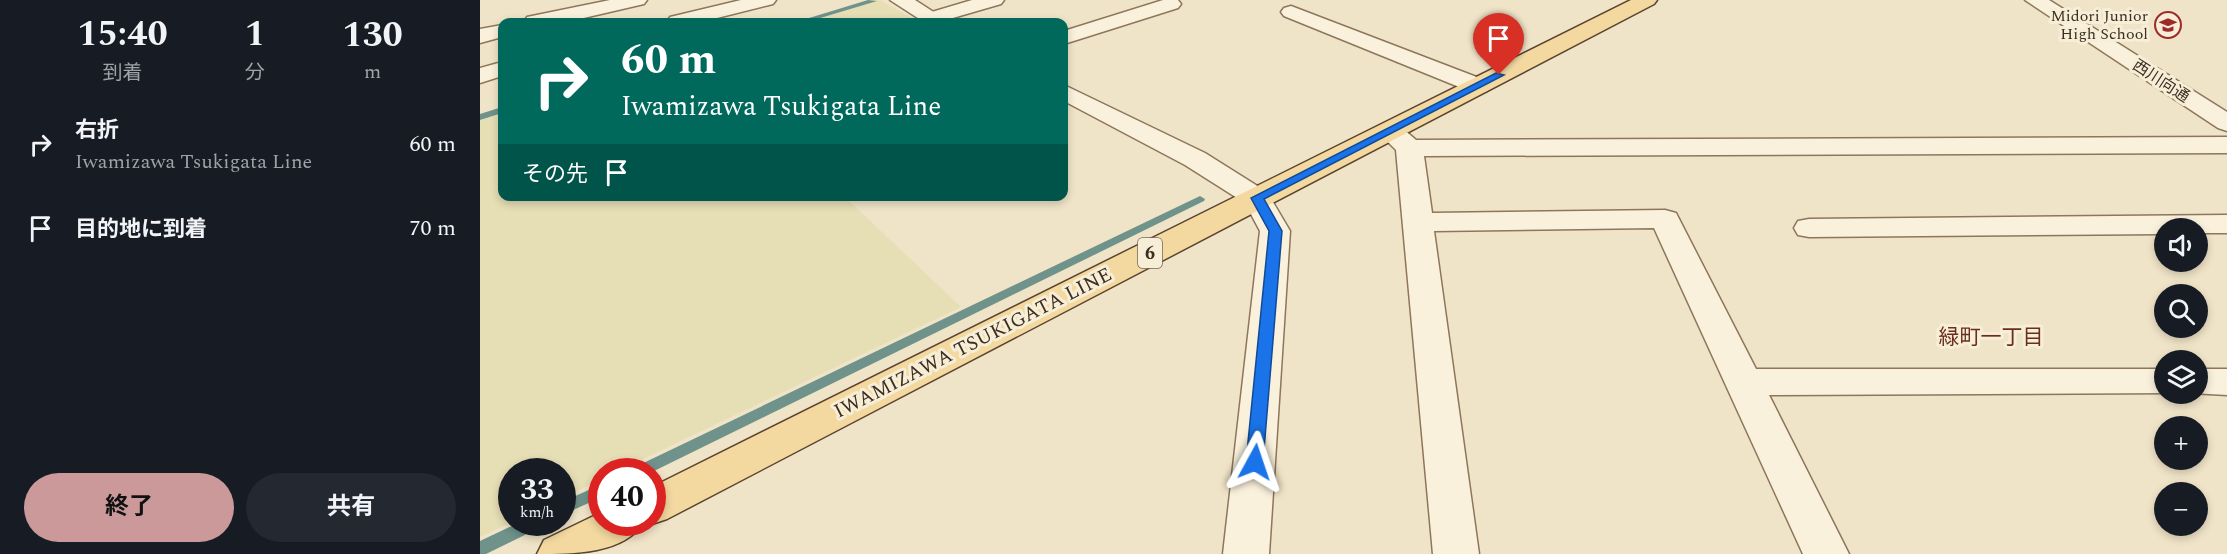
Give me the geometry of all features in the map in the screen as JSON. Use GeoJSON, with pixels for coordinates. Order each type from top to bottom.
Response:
{"type":"FeatureCollection","features":[{"type":"Feature","properties":{"kind":"main road","name":"IWAMIZAWA TSUKIGATA LINE"},"geometry":{"type":"LineString","coordinates":[[666,500],[1257,198],[1399,140],[1478,86],[1647,0]]}},
{"type":"Feature","properties":{"kind":"main road"},"geometry":{"type":"LineString","coordinates":[[560,554],[595,536]]}},
{"type":"Feature","properties":{"kind":"street"},"geometry":{"type":"LineString","coordinates":[[550,18],[636,0]]}},
{"type":"Feature","properties":{"kind":"street"},"geometry":{"type":"LineString","coordinates":[[694,18],[766,0]]}},
{"type":"Feature","properties":{"kind":"street"},"geometry":{"type":"LineString","coordinates":[[900,0],[932,18]]}},
{"type":"Feature","properties":{"kind":"street"},"geometry":{"type":"LineString","coordinates":[[941,18],[993,0]]}},
{"type":"Feature","properties":{"kind":"street","name":"西川向通"},"geometry":{"type":"LineString","coordinates":[[2035,0],[2227,123]]}},
{"type":"Feature","properties":{"kind":"street"},"geometry":{"type":"LineString","coordinates":[[1068,37],[1171,4]]}},
{"type":"Feature","properties":{"kind":"street"},"geometry":{"type":"LineString","coordinates":[[1291,12],[1478,86]]}},
{"type":"Feature","properties":{"kind":"street"},"geometry":{"type":"LineString","coordinates":[[480,36],[498,32]]}},
{"type":"Feature","properties":{"kind":"street"},"geometry":{"type":"LineString","coordinates":[[480,76],[498,70]]}},
{"type":"Feature","properties":{"kind":"street"},"geometry":{"type":"LineString","coordinates":[[1068,94],[1195,159],[1257,198],[1275,231],[1246,554]]}},
{"type":"Feature","properties":{"kind":"street"},"geometry":{"type":"LineString","coordinates":[[1456,554],[1420,222],[1399,140],[2227,145]]}},
{"type":"Feature","properties":{"kind":"street"},"geometry":{"type":"LineString","coordinates":[[1420,222],[1665,219],[1826,554]]}},
{"type":"Feature","properties":{"kind":"street"},"geometry":{"type":"LineString","coordinates":[[1809,228],[2227,224]]}},
{"type":"Feature","properties":{"kind":"street"},"geometry":{"type":"LineString","coordinates":[[1744,382],[2154,382]]}},
{"type":"Feature","properties":{"kind":"street"},"geometry":{"type":"LineString","coordinates":[[2208,382],[2227,382]]}},
{"type":"Feature","properties":{"kind":"shaded area"},"geometry":{"type":"Polygon","coordinates":[[[880,0],[912,18],[812,18],[880,0]]]}},
{"type":"Feature","properties":{"kind":"shaded area"},"geometry":{"type":"Polygon","coordinates":[[[498,110],[498,201],[849,201],[961,307],[645,458],[588,458],[588,486],[576,492],[576,458],[498,458],[498,529],[480,537],[480,116],[498,110]]]}},
{"type":"Feature","properties":{"kind":"waterway"},"geometry":{"type":"LineString","coordinates":[[814,18],[873,1]]}},
{"type":"Feature","properties":{"kind":"waterway"},"geometry":{"type":"LineString","coordinates":[[480,117],[498,111]]}},
{"type":"Feature","properties":{"kind":"waterway"},"geometry":{"type":"LineString","coordinates":[[666,458],[1200,199]]}},
{"type":"Feature","properties":{"kind":"waterway"},"geometry":{"type":"LineString","coordinates":[[576,502],[588,497]]}},
{"type":"Feature","properties":{"kind":"waterway"},"geometry":{"type":"LineString","coordinates":[[480,549],[506,536]]}},
{"type":"Feature","properties":{"kind":"place","name":"Midori Junior High School"},"geometry":{"type":"Point","coordinates":[2168,25]}},
{"type":"Feature","properties":{"kind":"district","name":"緑町一丁目"},"geometry":{"type":"Point","coordinates":[1991,338]}},
{"type":"Feature","properties":{"kind":"route"},"geometry":{"type":"LineString","coordinates":[[1255,462],[1275,231],[1257,198],[1499,75]]}}]}
